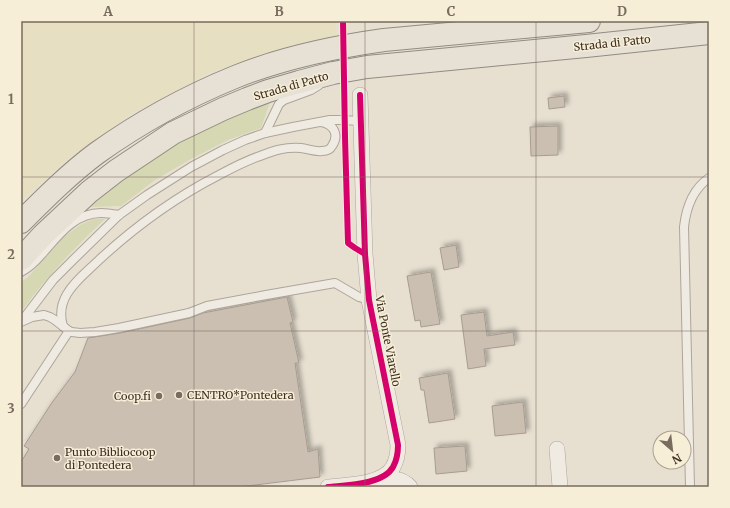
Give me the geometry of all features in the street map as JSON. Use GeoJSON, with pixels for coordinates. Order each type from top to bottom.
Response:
{"type":"FeatureCollection","features":[{"type":"Feature","properties":{"kind":"main road"},"geometry":{"type":"LineString","coordinates":[[21,222],[77,169],[128,132],[192,96],[248,72],[296,57],[353,44],[589,21]]}},
{"type":"Feature","properties":{"kind":"main road","name":"Strada di Patto"},"geometry":{"type":"LineString","coordinates":[[21,259],[43,235],[89,192],[116,171],[173,134],[210,115],[247,99],[299,82],[367,67],[709,33]]}},
{"type":"Feature","properties":{"kind":"street","name":"Via Ponte Viarello"},"geometry":{"type":"LineString","coordinates":[[360,95],[365,254],[369,300],[398,446],[392,469],[383,476],[371,482]]}},
{"type":"Feature","properties":{"kind":"street"},"geometry":{"type":"LineString","coordinates":[[557,449],[560,487]]}},
{"type":"Feature","properties":{"kind":"street"},"geometry":{"type":"LineString","coordinates":[[328,487],[398,479],[410,487]]}},
{"type":"Feature","properties":{"kind":"lane"},"geometry":{"type":"LineString","coordinates":[[264,133],[280,104],[290,98],[311,90],[333,74]]}},
{"type":"Feature","properties":{"kind":"lane"},"geometry":{"type":"LineString","coordinates":[[21,322],[53,280],[119,215],[147,195],[202,161],[245,140],[264,133],[318,122],[341,120],[361,121]]}},
{"type":"Feature","properties":{"kind":"lane"},"geometry":{"type":"LineString","coordinates":[[66,329],[61,317],[62,308],[72,287],[114,246],[145,220],[209,180],[258,156],[286,148],[302,148],[321,152],[326,151],[331,148],[334,143],[335,133],[330,125],[318,122]]}},
{"type":"Feature","properties":{"kind":"lane"},"geometry":{"type":"LineString","coordinates":[[690,487],[684,227],[689,204],[700,186],[709,178]]}},
{"type":"Feature","properties":{"kind":"lane"},"geometry":{"type":"LineString","coordinates":[[21,272],[33,264],[60,234],[77,219],[96,213],[119,215]]}},
{"type":"Feature","properties":{"kind":"lane"},"geometry":{"type":"LineString","coordinates":[[21,322],[32,317],[50,317],[66,329],[80,333],[119,328],[189,313],[207,306],[335,283],[369,300]]}},
{"type":"Feature","properties":{"kind":"lane"},"geometry":{"type":"LineString","coordinates":[[21,404],[66,329]]}},
{"type":"Feature","properties":{"kind":"shaded area"},"geometry":{"type":"Polygon","coordinates":[[[21,21],[336,21],[337,37],[299,43],[211,72],[131,114],[69,158],[21,201],[21,21]]]}},
{"type":"Feature","properties":{"kind":"green space"},"geometry":{"type":"Polygon","coordinates":[[[270,102],[261,128],[228,140],[191,159],[155,180],[121,206],[89,207],[130,175],[170,147],[213,125],[270,102]]]}},
{"type":"Feature","properties":{"kind":"green space"},"geometry":{"type":"Polygon","coordinates":[[[93,219],[105,219],[61,263],[21,312],[21,282],[28,277],[64,237],[80,225],[93,219]]]}},
{"type":"Feature","properties":{"kind":"building"},"geometry":{"type":"Polygon","coordinates":[[[564,96],[565,107],[549,109],[548,98],[564,96]]]}},
{"type":"Feature","properties":{"kind":"building"},"geometry":{"type":"Polygon","coordinates":[[[558,126],[558,155],[531,156],[530,127],[558,126]]]}},
{"type":"Feature","properties":{"kind":"building"},"geometry":{"type":"Polygon","coordinates":[[[456,245],[459,267],[444,270],[440,248],[456,245]]]}},
{"type":"Feature","properties":{"kind":"building"},"geometry":{"type":"Polygon","coordinates":[[[431,272],[440,324],[421,327],[420,320],[415,321],[407,276],[431,272]]]}},
{"type":"Feature","properties":{"kind":"building","name":"CENTRO*Pontedera"},"geometry":{"type":"Polygon","coordinates":[[[287,297],[293,322],[290,323],[299,363],[295,363],[308,452],[318,449],[320,477],[239,487],[21,487],[21,462],[29,449],[24,446],[51,404],[75,372],[88,338],[120,333],[190,318],[203,313],[287,297]]]}},
{"type":"Feature","properties":{"kind":"building"},"geometry":{"type":"Polygon","coordinates":[[[484,312],[487,336],[513,332],[515,345],[484,349],[486,366],[468,369],[461,315],[484,312]]]}},
{"type":"Feature","properties":{"kind":"building"},"geometry":{"type":"Polygon","coordinates":[[[448,373],[455,419],[429,423],[424,390],[421,390],[419,378],[448,373]]]}},
{"type":"Feature","properties":{"kind":"building"},"geometry":{"type":"Polygon","coordinates":[[[523,402],[526,433],[495,436],[492,406],[523,402]]]}},
{"type":"Feature","properties":{"kind":"building"},"geometry":{"type":"Polygon","coordinates":[[[465,446],[467,471],[436,474],[434,448],[465,446]]]}},
{"type":"Feature","properties":{"kind":"cycle path"},"geometry":{"type":"LineString","coordinates":[[343,21],[348,243],[365,254]]}},
{"type":"Feature","properties":{"kind":"cycle path"},"geometry":{"type":"LineString","coordinates":[[328,487],[354,485],[373,481],[381,477],[388,473],[393,467],[398,451],[369,300],[365,254],[360,95]]}},
{"type":"Feature","properties":{"kind":"place","name":"CENTRO*Pontedera"},"geometry":{"type":"Point","coordinates":[179,395]}},
{"type":"Feature","properties":{"kind":"place","name":"Coop.fi"},"geometry":{"type":"Point","coordinates":[159,396]}},
{"type":"Feature","properties":{"kind":"place","name":"Punto Bibliocoop di Pontedera"},"geometry":{"type":"Point","coordinates":[57,458]}}]}
